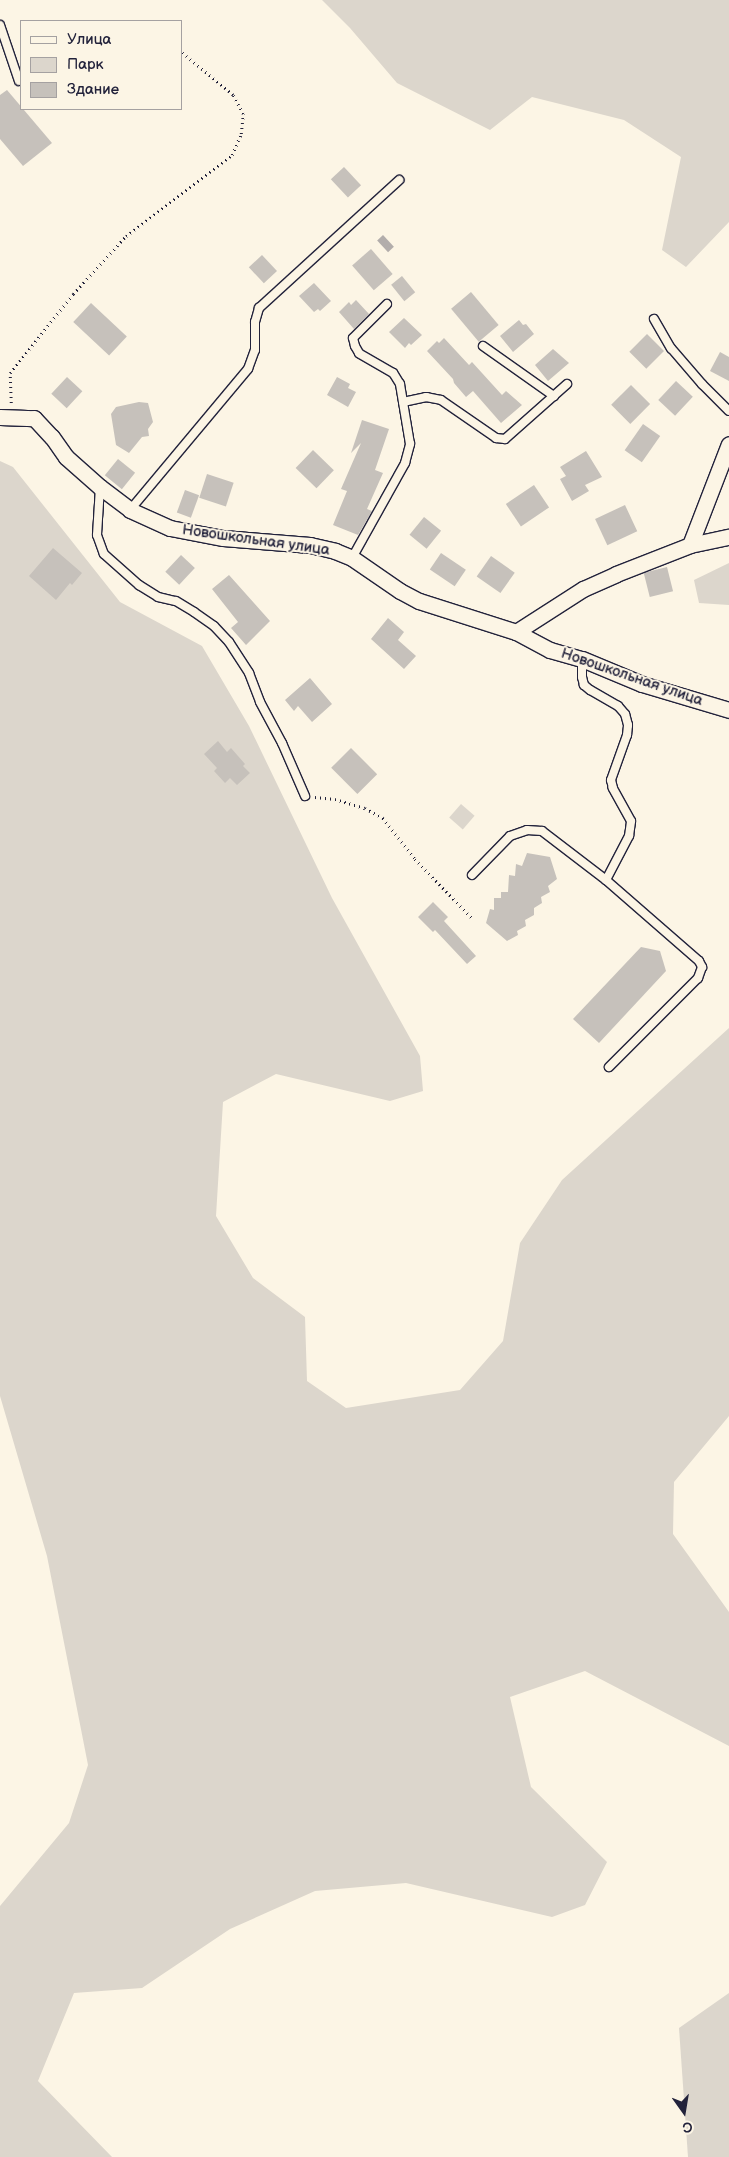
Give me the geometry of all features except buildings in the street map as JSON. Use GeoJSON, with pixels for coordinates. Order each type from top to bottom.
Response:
{"type":"FeatureCollection","features":[{"type":"Feature","properties":{"kind":"street","name":"Новошкольная улица"},"geometry":{"type":"LineString","coordinates":[[6,417],[34,418],[52,437],[66,457],[100,487],[130,510],[170,528],[223,538],[310,544],[352,558],[400,591],[419,601],[516,632],[550,650],[582,659],[642,684],[729,710]]}},
{"type":"Feature","properties":{"kind":"street"},"geometry":{"type":"LineString","coordinates":[[690,545],[729,444]]}},
{"type":"Feature","properties":{"kind":"street"},"geometry":{"type":"LineString","coordinates":[[516,632],[583,589],[616,574],[690,545],[729,537]]}},
{"type":"Feature","properties":{"kind":"lane"},"geometry":{"type":"LineString","coordinates":[[0,25],[19,81]]}},
{"type":"Feature","properties":{"kind":"lane"},"geometry":{"type":"LineString","coordinates":[[130,510],[248,369],[255,350],[254,322],[259,308],[399,180]]}},
{"type":"Feature","properties":{"kind":"lane"},"geometry":{"type":"LineString","coordinates":[[352,558],[405,463],[410,444],[400,384],[393,373],[359,353],[354,346],[353,338],[387,304]]}},
{"type":"Feature","properties":{"kind":"lane"},"geometry":{"type":"LineString","coordinates":[[654,320],[672,348],[702,384],[729,411]]}},
{"type":"Feature","properties":{"kind":"lane"},"geometry":{"type":"LineString","coordinates":[[483,346],[554,396]]}},
{"type":"Feature","properties":{"kind":"lane"},"geometry":{"type":"LineString","coordinates":[[403,402],[426,397],[441,400],[496,438],[505,439],[567,384]]}},
{"type":"Feature","properties":{"kind":"lane"},"geometry":{"type":"LineString","coordinates":[[100,487],[97,535],[104,554],[139,585],[158,597],[176,602],[194,612],[214,626],[229,642],[249,673],[260,702],[282,743],[305,796]]}},
{"type":"Feature","properties":{"kind":"lane"},"geometry":{"type":"LineString","coordinates":[[582,659],[584,685],[618,706],[625,714],[628,726],[611,780],[612,788],[631,821],[632,828],[606,880]]}},
{"type":"Feature","properties":{"kind":"lane"},"geometry":{"type":"LineString","coordinates":[[472,875],[510,836],[526,830],[542,831],[606,880],[699,961],[702,967],[698,978],[609,1067]]}},
{"type":"Feature","properties":{"kind":"path"},"geometry":{"type":"LineString","coordinates":[[6,417],[10,373],[73,294],[126,236],[232,155],[241,134],[243,114],[233,95],[182,53]]}},
{"type":"Feature","properties":{"kind":"path"},"geometry":{"type":"LineString","coordinates":[[305,796],[335,799],[365,808],[383,818],[415,859],[472,918]]}},
{"type":"Feature","properties":{"kind":"green space"},"geometry":{"type":"Polygon","coordinates":[[[322,0],[729,0],[729,222],[686,267],[662,250],[681,157],[624,120],[532,97],[490,130],[397,83],[350,28],[322,0]]]}},
{"type":"Feature","properties":{"kind":"green space"},"geometry":{"type":"Polygon","coordinates":[[[0,461],[13,467],[120,602],[202,646],[249,726],[332,898],[420,1056],[423,1091],[390,1101],[276,1074],[223,1102],[216,1216],[253,1278],[305,1317],[307,1381],[346,1408],[460,1390],[503,1341],[520,1243],[562,1180],[729,1028],[729,1416],[674,1482],[673,1534],[729,1612],[729,1746],[585,1671],[510,1697],[531,1787],[607,1862],[585,1905],[552,1917],[406,1883],[315,1891],[230,1929],[142,1988],[74,1993],[38,2081],[112,2157],[0,2157],[0,1906],[69,1823],[88,1765],[47,1556],[0,1396],[0,461]]]}},
{"type":"Feature","properties":{"kind":"green space"},"geometry":{"type":"Polygon","coordinates":[[[729,563],[729,605],[699,603],[694,580],[729,563]]]}},
{"type":"Feature","properties":{"kind":"green space"},"geometry":{"type":"Polygon","coordinates":[[[461,804],[475,816],[463,829],[449,818],[461,804]]]}},
{"type":"Feature","properties":{"kind":"green space"},"geometry":{"type":"Polygon","coordinates":[[[729,1993],[729,2157],[688,2157],[679,2028],[729,1993]]]}},
{"type":"Feature","properties":{"kind":"shaded area"},"geometry":{"type":"Polygon","coordinates":[[[383,235],[394,247],[388,252],[377,240],[383,235]]]}}]}
